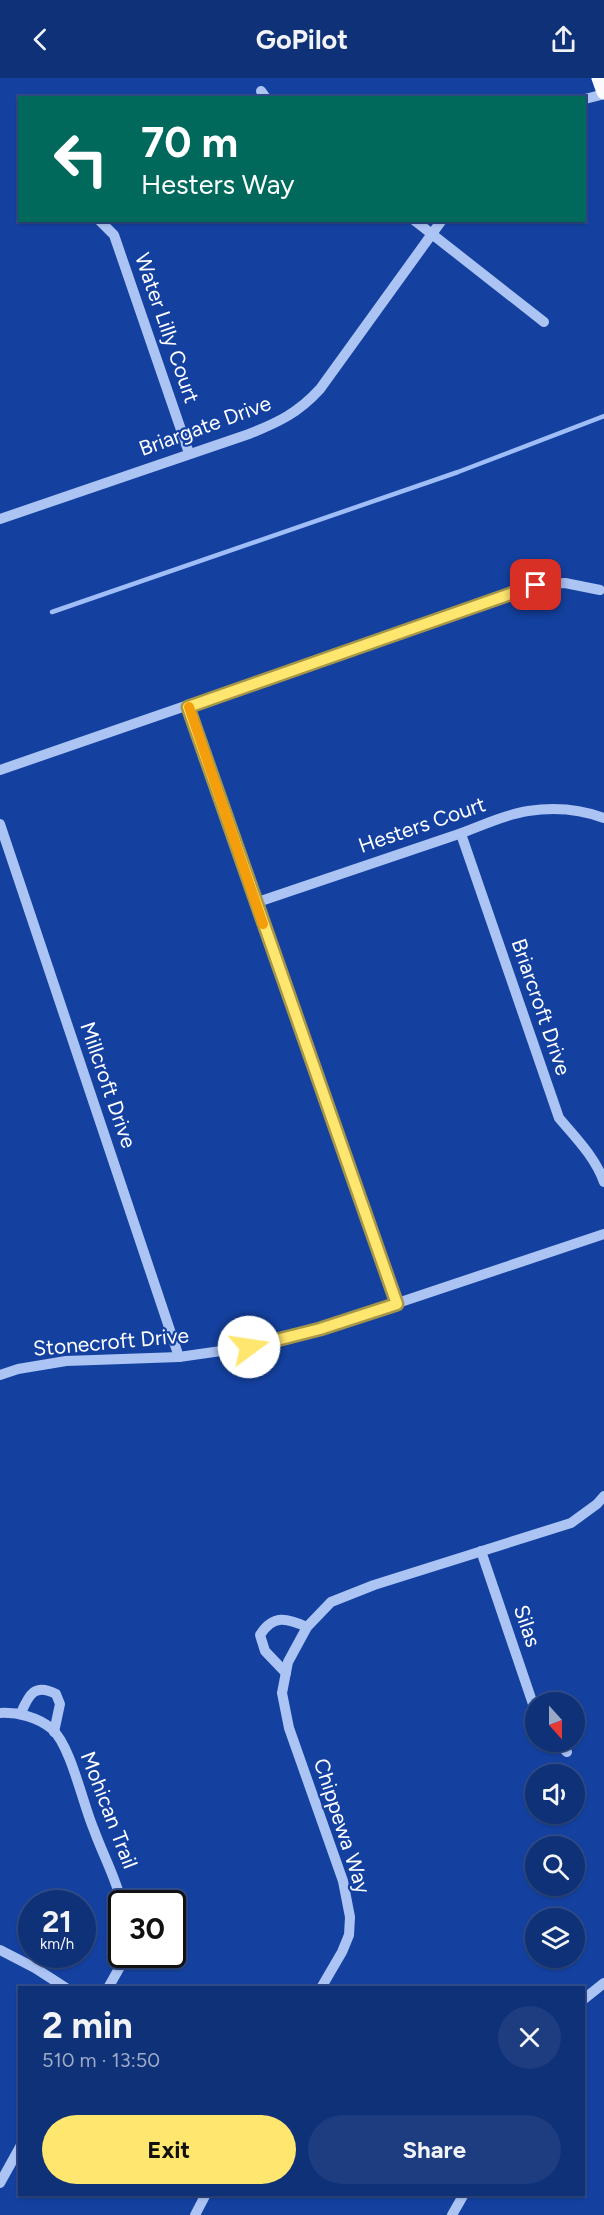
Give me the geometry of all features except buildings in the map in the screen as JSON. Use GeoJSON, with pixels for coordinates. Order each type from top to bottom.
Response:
{"type":"FeatureCollection","features":[{"type":"Feature","properties":{"kind":"main road"},"geometry":{"type":"LineString","coordinates":[[599,78],[604,93]]}},
{"type":"Feature","properties":{"kind":"street"},"geometry":{"type":"LineString","coordinates":[[586,99],[604,93]]}},
{"type":"Feature","properties":{"kind":"street","name":"Water Lilly Court"},"geometry":{"type":"LineString","coordinates":[[101,222],[114,235],[189,453]]}},
{"type":"Feature","properties":{"kind":"street"},"geometry":{"type":"LineString","coordinates":[[417,222],[544,322]]}},
{"type":"Feature","properties":{"kind":"street","name":"Briargate Drive"},"geometry":{"type":"LineString","coordinates":[[0,519],[282,421],[304,406],[320,388],[441,222]]}},
{"type":"Feature","properties":{"kind":"street"},"geometry":{"type":"LineString","coordinates":[[0,770],[536,585],[565,583],[600,591]]}},
{"type":"Feature","properties":{"kind":"street"},"geometry":{"type":"LineString","coordinates":[[188,707],[397,1304]]}},
{"type":"Feature","properties":{"kind":"street","name":"Hesters Court"},"geometry":{"type":"LineString","coordinates":[[255,903],[461,834],[496,819],[527,811],[558,809],[590,813],[604,818]]}},
{"type":"Feature","properties":{"kind":"street","name":"Millcroft Drive"},"geometry":{"type":"LineString","coordinates":[[0,824],[179,1357]]}},
{"type":"Feature","properties":{"kind":"street","name":"Briarcroft Drive"},"geometry":{"type":"LineString","coordinates":[[461,834],[559,1118],[589,1153],[599,1168],[604,1182]]}},
{"type":"Feature","properties":{"kind":"street","name":"Stonecroft Drive"},"geometry":{"type":"LineString","coordinates":[[0,1375],[18,1369],[66,1361],[179,1357],[249,1347],[320,1329],[604,1234]]}},
{"type":"Feature","properties":{"kind":"street","name":"Chippewa Way"},"geometry":{"type":"LineString","coordinates":[[322,1986],[349,1935],[350,1917],[343,1881],[290,1728],[282,1693],[288,1662],[307,1627],[331,1602],[374,1585],[571,1523],[604,1496]]}},
{"type":"Feature","properties":{"kind":"street","name":"Silas"},"geometry":{"type":"LineString","coordinates":[[481,1551],[529,1692]]}},
{"type":"Feature","properties":{"kind":"street"},"geometry":{"type":"LineString","coordinates":[[286,1673],[265,1651],[260,1635],[265,1626],[273,1621],[290,1620],[307,1627]]}},
{"type":"Feature","properties":{"kind":"street"},"geometry":{"type":"LineString","coordinates":[[21,1713],[27,1697],[38,1690],[44,1689],[57,1694],[60,1704],[54,1732]]}},
{"type":"Feature","properties":{"kind":"street"},"geometry":{"type":"LineString","coordinates":[[0,1713],[21,1713],[51,1728],[54,1732]]}},
{"type":"Feature","properties":{"kind":"street","name":"Mohican Trail"},"geometry":{"type":"LineString","coordinates":[[54,1732],[62,1743],[93,1829],[119,1890]]}},
{"type":"Feature","properties":{"kind":"street"},"geometry":{"type":"LineString","coordinates":[[0,1950],[63,1986]]}},
{"type":"Feature","properties":{"kind":"street"},"geometry":{"type":"LineString","coordinates":[[109,1986],[119,1968]]}},
{"type":"Feature","properties":{"kind":"street"},"geometry":{"type":"LineString","coordinates":[[585,1998],[604,1983]]}},
{"type":"Feature","properties":{"kind":"street"},"geometry":{"type":"LineString","coordinates":[[0,2183],[18,2151]]}},
{"type":"Feature","properties":{"kind":"street"},"geometry":{"type":"LineString","coordinates":[[195,2215],[205,2196]]}},
{"type":"Feature","properties":{"kind":"street"},"geometry":{"type":"LineString","coordinates":[[452,2215],[463,2196]]}},
{"type":"Feature","properties":{"kind":"waterway"},"geometry":{"type":"LineString","coordinates":[[52,612],[458,472],[604,416]]}},
{"type":"Feature","properties":{"kind":"slow traffic"},"geometry":{"type":"LineString","coordinates":[[189,707],[263,924]]}},
{"type":"Feature","properties":{"kind":"route"},"geometry":{"type":"LineString","coordinates":[[249,1347],[320,1329],[397,1304],[188,707],[536,585]]}}]}
